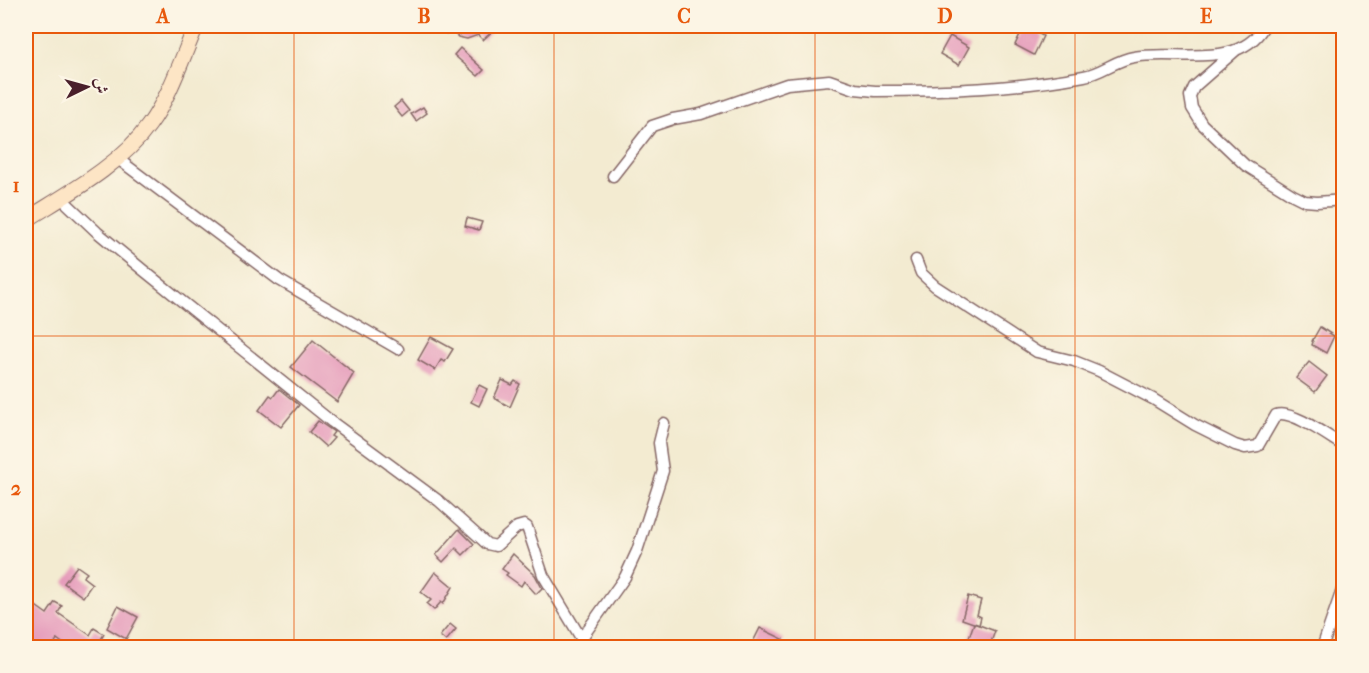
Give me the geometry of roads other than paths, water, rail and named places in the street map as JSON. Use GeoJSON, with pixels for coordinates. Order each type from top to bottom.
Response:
{"type":"FeatureCollection","features":[{"type":"Feature","properties":{"kind":"street"},"geometry":{"type":"LineString","coordinates":[[26,220],[117,159],[149,126],[163,102],[196,26]]}},
{"type":"Feature","properties":{"kind":"street"},"geometry":{"type":"LineString","coordinates":[[1264,26],[1257,37],[1235,51],[1194,87],[1190,96],[1192,108],[1202,124],[1245,165],[1293,195],[1305,201],[1344,200]]}},
{"type":"Feature","properties":{"kind":"street"},"geometry":{"type":"LineString","coordinates":[[613,176],[652,126],[701,114],[787,84],[829,80],[855,89],[875,91],[1010,87],[1094,74],[1122,59],[1147,54],[1188,56],[1235,51]]}},
{"type":"Feature","properties":{"kind":"street"},"geometry":{"type":"LineString","coordinates":[[117,159],[279,280],[398,348]]}},
{"type":"Feature","properties":{"kind":"street"},"geometry":{"type":"LineString","coordinates":[[61,198],[143,270],[332,422],[440,501],[487,544],[496,546],[516,527],[524,525],[527,527],[543,575],[584,643],[625,577],[637,551],[663,471],[659,443],[664,423]]}},
{"type":"Feature","properties":{"kind":"street"},"geometry":{"type":"LineString","coordinates":[[916,260],[921,273],[934,286],[1037,351],[1074,360],[1099,370],[1195,425],[1235,445],[1245,448],[1257,446],[1276,415],[1280,413],[1298,419],[1344,446]]}},
{"type":"Feature","properties":{"kind":"street"},"geometry":{"type":"LineString","coordinates":[[1322,648],[1344,584]]}}]}
